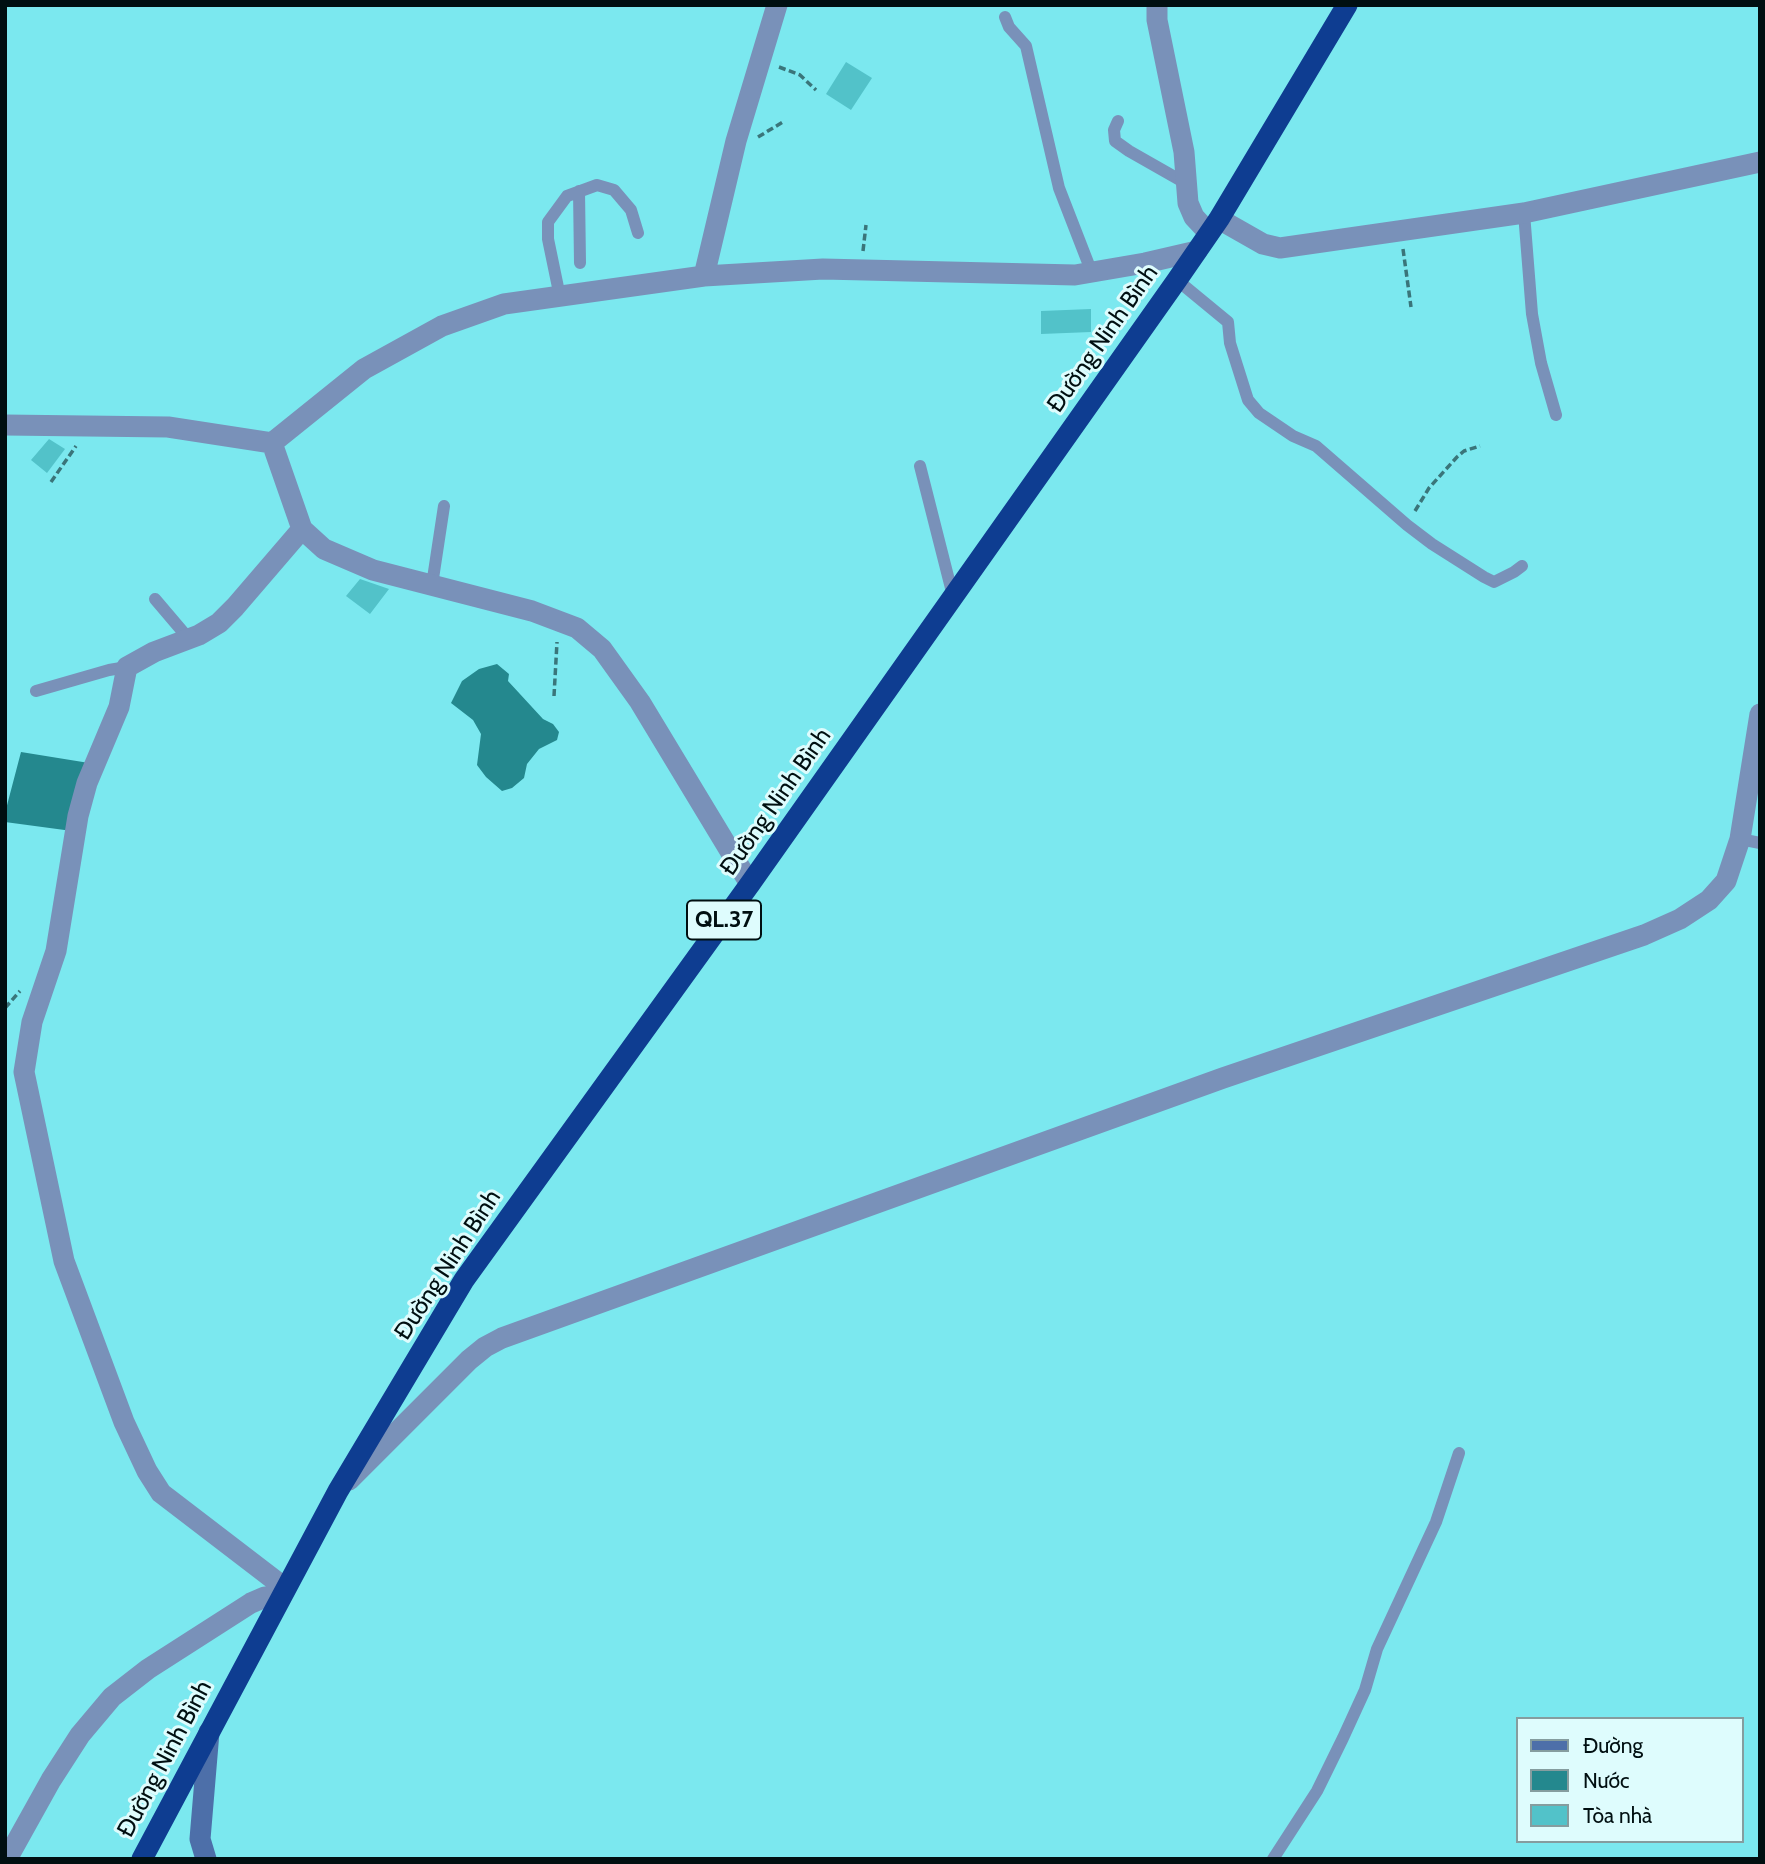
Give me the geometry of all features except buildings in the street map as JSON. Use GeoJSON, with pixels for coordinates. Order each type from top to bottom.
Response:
{"type":"FeatureCollection","features":[{"type":"Feature","properties":{"kind":"highway","name":"Đường Ninh Bình"},"geometry":{"type":"LineString","coordinates":[[142,1859],[338,1491],[464,1280],[750,884],[1177,280],[1208,234],[1347,5]]}},
{"type":"Feature","properties":{"kind":"main road"},"geometry":{"type":"LineString","coordinates":[[206,1859],[200,1839],[209,1732]]}},
{"type":"Feature","properties":{"kind":"street"},"geometry":{"type":"LineString","coordinates":[[704,276],[736,141],[777,5]]}},
{"type":"Feature","properties":{"kind":"street"},"geometry":{"type":"LineString","coordinates":[[1157,5],[1157,20],[1184,152],[1188,202],[1208,234]]}},
{"type":"Feature","properties":{"kind":"street"},"geometry":{"type":"LineString","coordinates":[[5,425],[168,427],[272,443],[364,369],[419,337],[469,315],[504,304],[704,276],[823,269],[1052,276],[1092,274],[1208,234],[1280,248],[1524,213],[1760,162]]}},
{"type":"Feature","properties":{"kind":"street"},"geometry":{"type":"LineString","coordinates":[[272,443],[302,529],[324,549],[361,565],[532,611],[578,628],[602,649],[640,702],[750,884]]}},
{"type":"Feature","properties":{"kind":"street"},"geometry":{"type":"LineString","coordinates":[[282,1593],[161,1493],[147,1471],[124,1422],[64,1261],[24,1072],[32,1022],[56,951],[81,805],[87,783],[119,707],[127,667],[219,623],[302,529]]}},
{"type":"Feature","properties":{"kind":"street"},"geometry":{"type":"LineString","coordinates":[[338,1491],[469,1360],[502,1338],[1223,1078],[1644,935],[1680,919],[1709,900],[1726,881],[1750,841],[1760,714]]}},
{"type":"Feature","properties":{"kind":"street"},"geometry":{"type":"LineString","coordinates":[[7,1859],[73,1746],[112,1697],[148,1669],[251,1603],[282,1593]]}},
{"type":"Feature","properties":{"kind":"lane"},"geometry":{"type":"LineString","coordinates":[[1005,17],[1009,27],[1026,46],[1059,188],[1092,274]]}},
{"type":"Feature","properties":{"kind":"lane"},"geometry":{"type":"LineString","coordinates":[[1118,121],[1114,130],[1115,141],[1187,184]]}},
{"type":"Feature","properties":{"kind":"lane"},"geometry":{"type":"LineString","coordinates":[[560,297],[548,239],[548,222],[567,196],[601,185],[614,190],[631,210],[638,233]]}},
{"type":"Feature","properties":{"kind":"lane"},"geometry":{"type":"LineString","coordinates":[[579,191],[580,263]]}},
{"type":"Feature","properties":{"kind":"lane"},"geometry":{"type":"LineString","coordinates":[[1524,213],[1532,314],[1541,363],[1556,415]]}},
{"type":"Feature","properties":{"kind":"lane"},"geometry":{"type":"LineString","coordinates":[[1177,280],[1228,322],[1230,344],[1248,400],[1259,413],[1293,436],[1315,446],[1407,525],[1461,564],[1494,582],[1522,566]]}},
{"type":"Feature","properties":{"kind":"lane"},"geometry":{"type":"LineString","coordinates":[[920,466],[953,596]]}},
{"type":"Feature","properties":{"kind":"lane"},"geometry":{"type":"LineString","coordinates":[[432,585],[444,506]]}},
{"type":"Feature","properties":{"kind":"lane"},"geometry":{"type":"LineString","coordinates":[[155,599],[189,639]]}},
{"type":"Feature","properties":{"kind":"lane"},"geometry":{"type":"LineString","coordinates":[[36,691],[127,667]]}},
{"type":"Feature","properties":{"kind":"lane"},"geometry":{"type":"LineString","coordinates":[[1273,1859],[1317,1791],[1365,1690],[1377,1649],[1436,1522],[1459,1453]]}},
{"type":"Feature","properties":{"kind":"path"},"geometry":{"type":"LineString","coordinates":[[760,61],[800,75],[816,90]]}},
{"type":"Feature","properties":{"kind":"path"},"geometry":{"type":"LineString","coordinates":[[1400,230],[1411,307]]}},
{"type":"Feature","properties":{"kind":"path"},"geometry":{"type":"LineString","coordinates":[[51,482],[75,450],[82,426]]}},
{"type":"Feature","properties":{"kind":"path"},"geometry":{"type":"LineString","coordinates":[[1407,525],[1429,488],[1457,457],[1464,451],[1480,446]]}},
{"type":"Feature","properties":{"kind":"path"},"geometry":{"type":"LineString","coordinates":[[554,696],[559,621]]}},
{"type":"Feature","properties":{"kind":"water"},"geometry":{"type":"Polygon","coordinates":[[[497,664],[509,674],[508,681],[543,719],[553,724],[559,732],[557,740],[539,749],[527,764],[524,778],[512,788],[502,791],[477,765],[481,734],[473,720],[451,703],[462,681],[479,669],[497,664]]]}},
{"type":"Feature","properties":{"kind":"water"},"geometry":{"type":"Polygon","coordinates":[[[21,752],[89,763],[72,831],[5,822],[21,752]]]}}]}
